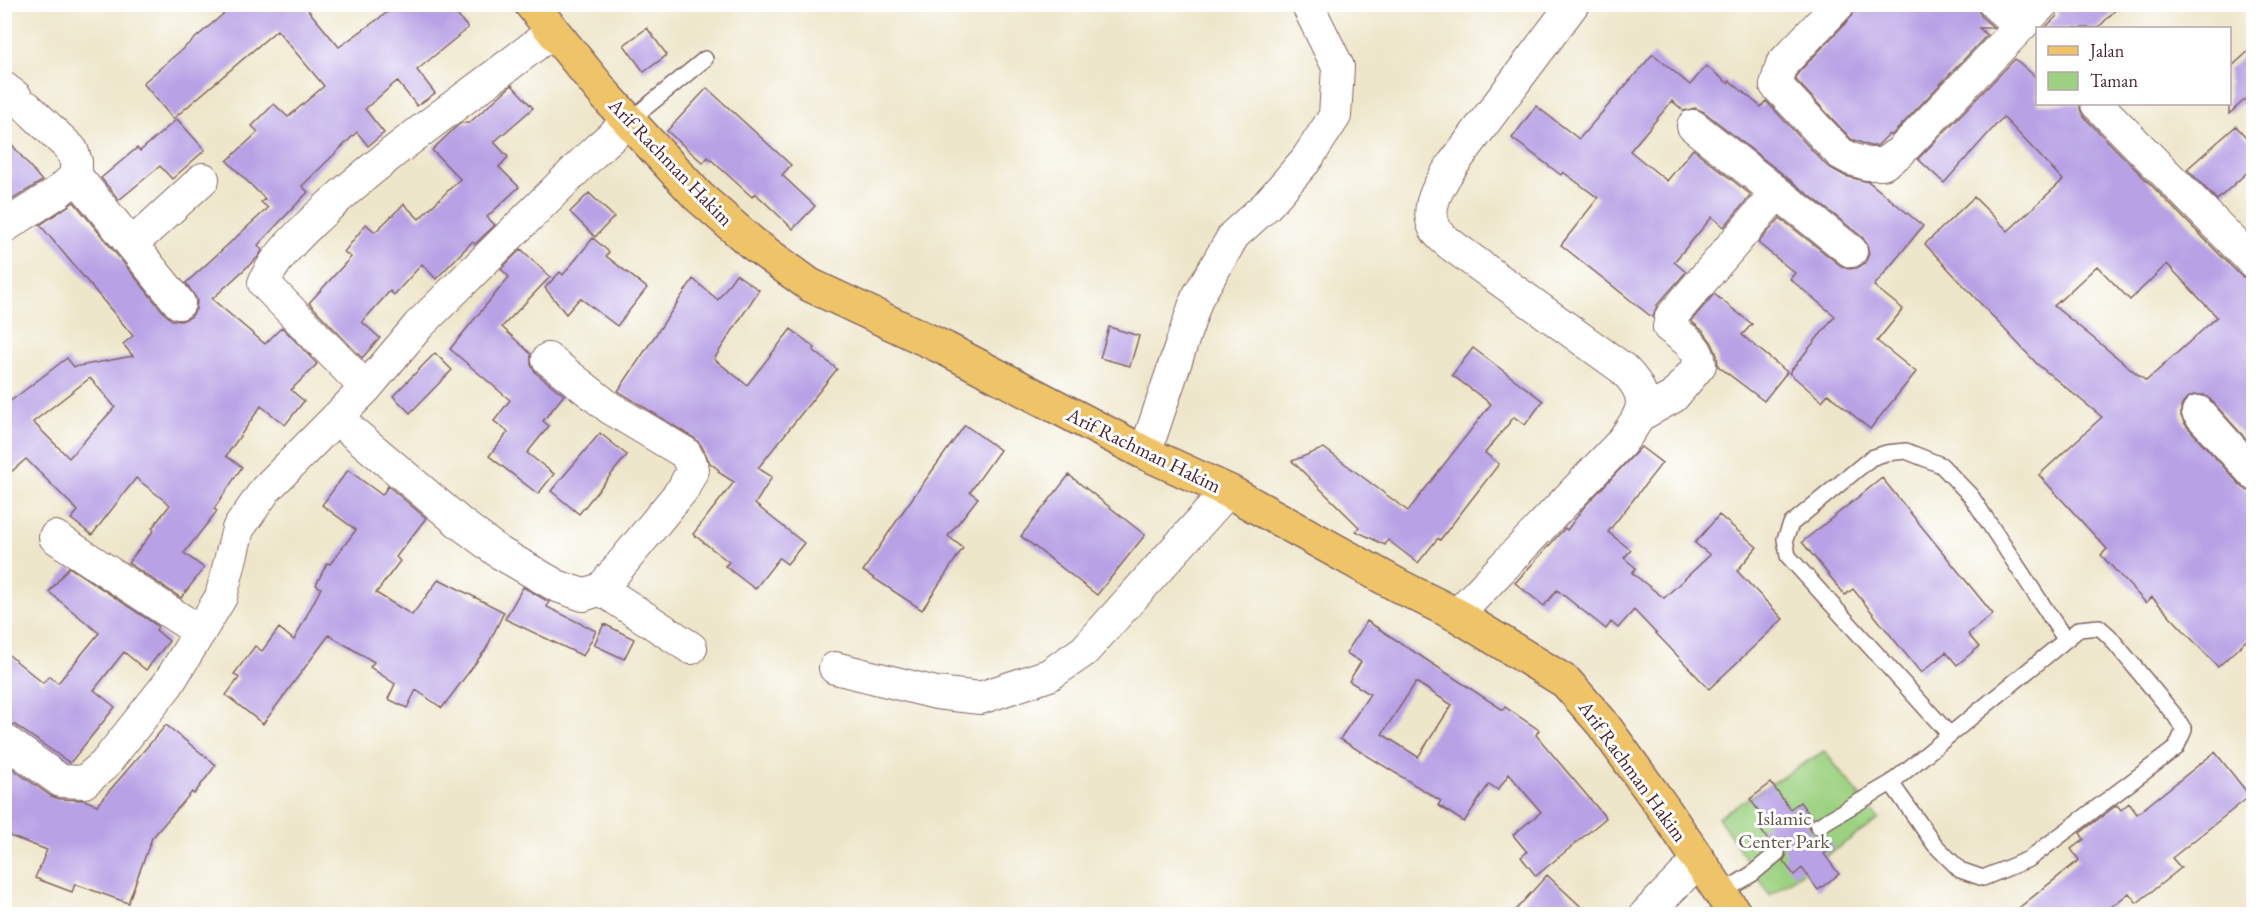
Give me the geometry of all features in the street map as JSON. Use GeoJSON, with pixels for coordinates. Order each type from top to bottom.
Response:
{"type":"FeatureCollection","features":[{"type":"Feature","properties":{"kind":"main road","name":"Arif Rachman Hakim"},"geometry":{"type":"LineString","coordinates":[[531,4],[629,121],[664,156],[698,196],[752,243],[810,285],[946,349],[1145,453],[1228,491],[1399,586],[1457,615],[1566,682],[1602,723],[1728,904]]}},
{"type":"Feature","properties":{"kind":"street"},"geometry":{"type":"LineString","coordinates":[[1145,453],[1197,298],[1234,235],[1267,205],[1306,160],[1335,116],[1338,67],[1307,4]]}},
{"type":"Feature","properties":{"kind":"street"},"geometry":{"type":"LineString","coordinates":[[1573,4],[1442,181],[1432,203],[1432,217],[1436,230],[1454,247],[1635,380],[1640,392],[1641,414]]}},
{"type":"Feature","properties":{"kind":"street"},"geometry":{"type":"LineString","coordinates":[[1839,4],[1782,64],[1776,85],[1840,153],[1867,164],[1883,164],[1900,152],[2042,4]]}},
{"type":"Feature","properties":{"kind":"street"},"geometry":{"type":"LineString","coordinates":[[1995,4],[2020,27]]}},
{"type":"Feature","properties":{"kind":"street"},"geometry":{"type":"LineString","coordinates":[[366,388],[264,283],[268,272],[292,242],[349,187],[553,32]]}},
{"type":"Feature","properties":{"kind":"street"},"geometry":{"type":"LineString","coordinates":[[16,97],[72,150],[76,162],[76,176],[179,303]]}},
{"type":"Feature","properties":{"kind":"street"},"geometry":{"type":"LineString","coordinates":[[2098,105],[2253,263]]}},
{"type":"Feature","properties":{"kind":"street"},"geometry":{"type":"LineString","coordinates":[[4,740],[62,781],[84,782],[104,765],[168,684],[221,597],[238,529],[267,489],[366,388],[419,326],[593,153],[629,121]]}},
{"type":"Feature","properties":{"kind":"street"},"geometry":{"type":"LineString","coordinates":[[1693,126],[1851,251]]}},
{"type":"Feature","properties":{"kind":"street"},"geometry":{"type":"LineString","coordinates":[[4,227],[58,192],[76,176]]}},
{"type":"Feature","properties":{"kind":"street"},"geometry":{"type":"LineString","coordinates":[[132,244],[203,179]]}},
{"type":"Feature","properties":{"kind":"street"},"geometry":{"type":"LineString","coordinates":[[1457,615],[1620,444],[1641,414],[1673,397],[1700,364],[1699,354],[1694,348],[1669,327],[1671,317],[1777,193]]}},
{"type":"Feature","properties":{"kind":"street"},"geometry":{"type":"LineString","coordinates":[[336,418],[460,523],[500,553],[566,589],[583,595],[601,589],[684,489],[693,470],[685,453],[610,408],[548,359]]}},
{"type":"Feature","properties":{"kind":"street"},"geometry":{"type":"LineString","coordinates":[[2198,412],[2253,474]]}},
{"type":"Feature","properties":{"kind":"street"},"geometry":{"type":"LineString","coordinates":[[835,668],[936,693],[980,698],[1049,675],[1084,651],[1228,491]]}},
{"type":"Feature","properties":{"kind":"street"},"geometry":{"type":"LineString","coordinates":[[55,537],[200,632]]}},
{"type":"Feature","properties":{"kind":"street"},"geometry":{"type":"LineString","coordinates":[[601,589],[691,648]]}},
{"type":"Feature","properties":{"kind":"street"},"geometry":{"type":"LineString","coordinates":[[1646,915],[1698,861]]}},
{"type":"Feature","properties":{"kind":"lane"},"geometry":{"type":"LineString","coordinates":[[629,121],[705,59]]}},
{"type":"Feature","properties":{"kind":"lane"},"geometry":{"type":"LineString","coordinates":[[1950,735],[1788,556],[1785,539],[1791,524],[1871,458],[1886,453],[1906,451],[1941,465],[1971,496],[2065,639]]}},
{"type":"Feature","properties":{"kind":"lane"},"geometry":{"type":"LineString","coordinates":[[1818,826],[1891,783],[2079,629],[2099,627],[2109,636],[2184,730],[2175,748],[2029,859],[1983,878],[1960,870],[1935,845],[1891,783]]}},
{"type":"Feature","properties":{"kind":"lane"},"geometry":{"type":"LineString","coordinates":[[1728,904],[1752,874],[1777,853]]}},
{"type":"Feature","properties":{"kind":"green space","name":"Islamic Center Park"},"geometry":{"type":"Polygon","coordinates":[[[1824,751],[1879,819],[1770,895],[1718,817],[1824,751]]]}},
{"type":"Feature","properties":{"kind":"building"},"geometry":{"type":"Polygon","coordinates":[[[235,4],[303,4],[339,47],[399,4],[448,4],[468,28],[417,70],[435,93],[417,106],[397,81],[365,109],[384,133],[368,146],[357,132],[302,186],[308,192],[258,245],[262,250],[258,257],[212,299],[265,344],[282,327],[317,364],[291,390],[304,401],[285,425],[261,406],[226,456],[242,467],[214,509],[217,511],[184,553],[204,568],[181,598],[128,563],[170,505],[136,478],[92,535],[71,519],[78,511],[26,459],[4,478],[4,406],[67,358],[74,367],[133,356],[123,344],[133,336],[40,225],[74,202],[165,314],[172,320],[181,321],[191,317],[196,309],[197,300],[186,283],[268,208],[261,202],[265,199],[227,161],[258,132],[252,126],[274,104],[288,117],[324,86],[277,30],[173,119],[143,83],[235,4]],[[90,378],[33,422],[69,458],[115,407],[90,378]]]}},
{"type":"Feature","properties":{"kind":"building"},"geometry":{"type":"Polygon","coordinates":[[[1856,4],[1975,4],[1982,17],[1994,28],[1979,28],[1987,35],[1891,136],[1889,134],[1877,146],[1870,146],[1851,139],[1796,80],[1798,73],[1852,16],[1856,4]]]}},
{"type":"Feature","properties":{"kind":"building"},"geometry":{"type":"Polygon","coordinates":[[[2059,4],[2121,4],[2099,27],[2046,27],[2057,16],[2059,4]]]}},
{"type":"Feature","properties":{"kind":"building"},"geometry":{"type":"Polygon","coordinates":[[[647,28],[667,55],[644,72],[624,45],[647,28]]]}},
{"type":"Feature","properties":{"kind":"building"},"geometry":{"type":"Polygon","coordinates":[[[2253,47],[2253,92],[2229,114],[2229,105],[2231,105],[2231,67],[2253,47]]]}},
{"type":"Feature","properties":{"kind":"building"},"geometry":{"type":"Polygon","coordinates":[[[1653,54],[1690,85],[1706,66],[1728,83],[1730,81],[1761,107],[1766,101],[1827,166],[1845,176],[1869,182],[1923,226],[1874,286],[1903,309],[1877,341],[1916,372],[1870,429],[1828,394],[1822,401],[1789,373],[1835,316],[1790,279],[1795,273],[1758,243],[1780,218],[1848,269],[1857,268],[1865,263],[1869,254],[1867,244],[1862,237],[1704,112],[1695,108],[1684,111],[1672,101],[1630,151],[1667,181],[1693,149],[1751,195],[1724,227],[1712,217],[1674,262],[1686,272],[1657,305],[1653,318],[1561,245],[1598,198],[1563,172],[1561,175],[1512,138],[1536,106],[1579,139],[1653,54]]]}},
{"type":"Feature","properties":{"kind":"building"},"geometry":{"type":"Polygon","coordinates":[[[2015,59],[2036,77],[2036,105],[2080,105],[2084,117],[2241,276],[2253,280],[2253,447],[2204,395],[2194,395],[2186,399],[2181,407],[2181,416],[2185,424],[2241,486],[2248,491],[2253,491],[2253,634],[2218,667],[2152,597],[2146,603],[2101,555],[2107,549],[2039,475],[2102,417],[2037,364],[1925,244],[1974,197],[2008,231],[2063,180],[2003,117],[1944,183],[1918,159],[2015,59]],[[2167,264],[2130,300],[2097,266],[2054,306],[2146,381],[2217,317],[2167,264]]]}},
{"type":"Feature","properties":{"kind":"building"},"geometry":{"type":"Polygon","coordinates":[[[512,85],[533,108],[494,142],[508,157],[499,167],[519,187],[487,217],[495,225],[475,244],[472,242],[436,279],[422,264],[394,295],[390,291],[362,322],[380,338],[362,358],[309,303],[351,257],[344,252],[366,224],[375,232],[404,204],[419,219],[460,179],[432,150],[456,127],[461,123],[469,123],[512,85]]]}},
{"type":"Feature","properties":{"kind":"building"},"geometry":{"type":"Polygon","coordinates":[[[707,88],[791,165],[782,175],[815,206],[793,229],[755,193],[752,197],[708,157],[703,163],[667,131],[707,88]]]}},
{"type":"Feature","properties":{"kind":"building"},"geometry":{"type":"Polygon","coordinates":[[[177,119],[205,150],[172,179],[160,166],[119,200],[101,178],[137,148],[140,151],[177,119]]]}},
{"type":"Feature","properties":{"kind":"building"},"geometry":{"type":"Polygon","coordinates":[[[2236,126],[2253,145],[2253,167],[2217,200],[2187,169],[2236,126]]]}},
{"type":"Feature","properties":{"kind":"building"},"geometry":{"type":"Polygon","coordinates":[[[4,135],[42,181],[4,205],[4,135]]]}},
{"type":"Feature","properties":{"kind":"building"},"geometry":{"type":"Polygon","coordinates":[[[589,193],[614,217],[595,237],[570,212],[589,193]]]}},
{"type":"Feature","properties":{"kind":"building"},"geometry":{"type":"Polygon","coordinates":[[[593,238],[609,252],[606,256],[647,288],[617,326],[580,298],[566,314],[545,288],[560,272],[563,275],[593,238]]]}},
{"type":"Feature","properties":{"kind":"building"},"geometry":{"type":"Polygon","coordinates":[[[521,249],[550,277],[502,327],[531,354],[531,365],[536,373],[564,395],[543,421],[549,426],[527,453],[554,474],[538,494],[489,456],[508,432],[494,421],[510,400],[450,349],[509,277],[501,269],[521,249]]]}},
{"type":"Feature","properties":{"kind":"building"},"geometry":{"type":"Polygon","coordinates":[[[736,274],[759,290],[714,359],[747,385],[791,329],[837,369],[758,468],[772,477],[755,504],[804,543],[787,564],[779,558],[755,589],[725,566],[729,562],[693,534],[734,482],[718,472],[719,470],[710,463],[701,445],[694,438],[618,391],[693,279],[718,300],[736,274]]]}},
{"type":"Feature","properties":{"kind":"building"},"geometry":{"type":"Polygon","coordinates":[[[1714,294],[1752,324],[1742,335],[1787,372],[1764,401],[1718,366],[1717,355],[1712,343],[1691,321],[1714,294]]]}},
{"type":"Feature","properties":{"kind":"building"},"geometry":{"type":"Polygon","coordinates":[[[1109,327],[1139,336],[1130,366],[1100,358],[1109,327]]]}},
{"type":"Feature","properties":{"kind":"building"},"geometry":{"type":"Polygon","coordinates":[[[1473,348],[1543,401],[1525,425],[1514,417],[1485,453],[1499,464],[1440,540],[1438,538],[1418,563],[1388,540],[1385,545],[1356,531],[1359,527],[1292,461],[1324,448],[1408,511],[1491,404],[1452,375],[1473,348]]]}},
{"type":"Feature","properties":{"kind":"building"},"geometry":{"type":"Polygon","coordinates":[[[435,353],[452,370],[410,413],[393,396],[435,353]]]}},
{"type":"Feature","properties":{"kind":"building"},"geometry":{"type":"Polygon","coordinates":[[[965,425],[1000,450],[970,492],[978,498],[948,536],[963,548],[922,610],[863,571],[965,425]]]}},
{"type":"Feature","properties":{"kind":"building"},"geometry":{"type":"Polygon","coordinates":[[[600,433],[627,455],[579,514],[551,491],[600,433]]]}},
{"type":"Feature","properties":{"kind":"building"},"geometry":{"type":"Polygon","coordinates":[[[1641,447],[1662,463],[1608,532],[1631,550],[1624,558],[1636,568],[1632,573],[1664,598],[1710,555],[1695,543],[1719,515],[1757,547],[1737,571],[1783,619],[1709,689],[1634,610],[1618,628],[1611,622],[1606,629],[1557,590],[1544,606],[1515,583],[1565,528],[1567,530],[1584,507],[1641,447]]]}},
{"type":"Feature","properties":{"kind":"building"},"geometry":{"type":"Polygon","coordinates":[[[348,470],[382,495],[388,486],[426,518],[396,557],[400,561],[376,593],[412,615],[439,579],[504,612],[486,649],[442,708],[416,690],[407,708],[388,699],[395,684],[370,667],[374,662],[329,635],[263,724],[226,695],[239,678],[234,674],[255,646],[262,651],[279,628],[294,640],[321,588],[316,585],[327,563],[330,564],[356,530],[322,505],[348,470]]]}},
{"type":"Feature","properties":{"kind":"building"},"geometry":{"type":"Polygon","coordinates":[[[1069,475],[1145,535],[1097,595],[1021,536],[1069,475]]]}},
{"type":"Feature","properties":{"kind":"building"},"geometry":{"type":"Polygon","coordinates":[[[1882,478],[1993,614],[1968,634],[1979,647],[1957,665],[1946,652],[1921,673],[1853,589],[1845,595],[1802,542],[1882,478]]]}},
{"type":"Feature","properties":{"kind":"building"},"geometry":{"type":"Polygon","coordinates":[[[69,567],[158,626],[156,630],[169,641],[146,670],[124,652],[94,690],[115,707],[70,763],[15,725],[4,722],[4,651],[43,683],[49,676],[58,683],[99,633],[49,592],[69,567]]]}},
{"type":"Feature","properties":{"kind":"building"},"geometry":{"type":"Polygon","coordinates":[[[523,587],[549,602],[547,607],[596,631],[583,656],[505,619],[523,587]]]}},
{"type":"Feature","properties":{"kind":"building"},"geometry":{"type":"Polygon","coordinates":[[[1367,621],[1503,710],[1505,707],[1539,730],[1536,735],[1606,818],[1536,876],[1521,857],[1527,852],[1513,835],[1541,812],[1509,774],[1498,790],[1489,784],[1464,822],[1438,805],[1441,801],[1340,739],[1370,694],[1349,681],[1361,662],[1346,653],[1367,621]],[[1416,682],[1382,734],[1418,757],[1452,705],[1416,682]]]}},
{"type":"Feature","properties":{"kind":"building"},"geometry":{"type":"Polygon","coordinates":[[[604,624],[634,639],[624,659],[594,645],[604,624]]]}},
{"type":"Feature","properties":{"kind":"building"},"geometry":{"type":"Polygon","coordinates":[[[166,725],[216,765],[194,794],[192,792],[152,838],[128,903],[75,884],[72,892],[35,878],[47,850],[4,834],[4,763],[51,796],[60,799],[84,800],[97,805],[166,725]]]}},
{"type":"Feature","properties":{"kind":"building"},"geometry":{"type":"Polygon","coordinates":[[[2215,752],[2250,796],[2172,858],[2181,868],[2137,903],[2129,893],[2101,915],[2010,915],[2079,860],[2071,849],[2084,839],[2080,833],[2117,805],[2121,810],[2129,803],[2137,814],[2215,752]]]}},
{"type":"Feature","properties":{"kind":"building"},"geometry":{"type":"Polygon","coordinates":[[[1771,783],[1790,809],[1800,802],[1812,818],[1808,825],[1810,831],[1818,836],[1824,834],[1833,847],[1824,854],[1839,874],[1818,890],[1802,868],[1794,875],[1783,861],[1786,856],[1785,847],[1780,844],[1772,845],[1760,829],[1768,824],[1750,799],[1771,783]]]}},
{"type":"Feature","properties":{"kind":"building"},"geometry":{"type":"Polygon","coordinates":[[[1547,875],[1590,915],[1511,915],[1547,875]]]}}]}
